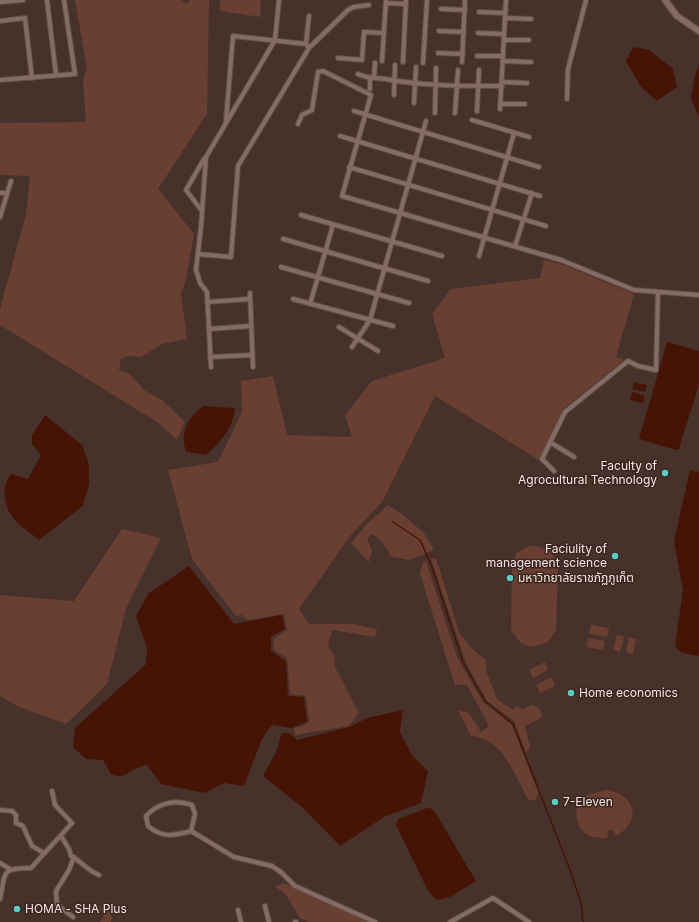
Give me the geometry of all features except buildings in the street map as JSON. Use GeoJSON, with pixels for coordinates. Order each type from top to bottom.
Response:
{"type":"FeatureCollection","features":[{"type":"Feature","properties":{"kind":"street"},"geometry":{"type":"LineString","coordinates":[[0,2],[23,0]]}},
{"type":"Feature","properties":{"kind":"street"},"geometry":{"type":"LineString","coordinates":[[47,0],[56,75]]}},
{"type":"Feature","properties":{"kind":"street"},"geometry":{"type":"LineString","coordinates":[[0,80],[75,74],[64,0]]}},
{"type":"Feature","properties":{"kind":"street"},"geometry":{"type":"LineString","coordinates":[[202,211],[186,190],[275,40],[278,0]]}},
{"type":"Feature","properties":{"kind":"street"},"geometry":{"type":"LineString","coordinates":[[423,63],[427,0]]}},
{"type":"Feature","properties":{"kind":"street"},"geometry":{"type":"LineString","coordinates":[[462,62],[465,0]]}},
{"type":"Feature","properties":{"kind":"street"},"geometry":{"type":"LineString","coordinates":[[500,109],[506,0]]}},
{"type":"Feature","properties":{"kind":"street"},"geometry":{"type":"LineString","coordinates":[[566,99],[568,69],[586,0]]}},
{"type":"Feature","properties":{"kind":"street"},"geometry":{"type":"LineString","coordinates":[[664,0],[677,16],[699,31]]}},
{"type":"Feature","properties":{"kind":"street"},"geometry":{"type":"LineString","coordinates":[[382,61],[386,2],[406,2],[403,62]]}},
{"type":"Feature","properties":{"kind":"street"},"geometry":{"type":"LineString","coordinates":[[198,254],[231,257],[238,166],[309,48],[348,10],[354,7],[369,5]]}},
{"type":"Feature","properties":{"kind":"street"},"geometry":{"type":"LineString","coordinates":[[440,9],[465,10]]}},
{"type":"Feature","properties":{"kind":"street"},"geometry":{"type":"LineString","coordinates":[[479,12],[531,19]]}},
{"type":"Feature","properties":{"kind":"street"},"geometry":{"type":"LineString","coordinates":[[309,16],[306,44],[309,48]]}},
{"type":"Feature","properties":{"kind":"street"},"geometry":{"type":"LineString","coordinates":[[0,21],[25,18],[32,78]]}},
{"type":"Feature","properties":{"kind":"street"},"geometry":{"type":"LineString","coordinates":[[439,31],[464,32]]}},
{"type":"Feature","properties":{"kind":"street"},"geometry":{"type":"LineString","coordinates":[[338,58],[362,60],[364,32],[384,33]]}},
{"type":"Feature","properties":{"kind":"street"},"geometry":{"type":"LineString","coordinates":[[478,34],[504,34]]}},
{"type":"Feature","properties":{"kind":"street"},"geometry":{"type":"LineString","coordinates":[[225,124],[233,36],[306,44]]}},
{"type":"Feature","properties":{"kind":"street"},"geometry":{"type":"LineString","coordinates":[[504,40],[529,40]]}},
{"type":"Feature","properties":{"kind":"street"},"geometry":{"type":"LineString","coordinates":[[438,53],[462,54]]}},
{"type":"Feature","properties":{"kind":"street"},"geometry":{"type":"LineString","coordinates":[[477,56],[503,56]]}},
{"type":"Feature","properties":{"kind":"street"},"geometry":{"type":"LineString","coordinates":[[503,61],[531,62]]}},
{"type":"Feature","properties":{"kind":"street"},"geometry":{"type":"LineString","coordinates":[[370,89],[375,63]]}},
{"type":"Feature","properties":{"kind":"street"},"geometry":{"type":"LineString","coordinates":[[394,95],[395,65]]}},
{"type":"Feature","properties":{"kind":"street"},"geometry":{"type":"LineString","coordinates":[[414,103],[416,67]]}},
{"type":"Feature","properties":{"kind":"street"},"geometry":{"type":"LineString","coordinates":[[435,113],[436,68]]}},
{"type":"Feature","properties":{"kind":"street"},"geometry":{"type":"LineString","coordinates":[[455,113],[458,70]]}},
{"type":"Feature","properties":{"kind":"street"},"geometry":{"type":"LineString","coordinates":[[477,112],[479,70]]}},
{"type":"Feature","properties":{"kind":"street"},"geometry":{"type":"LineString","coordinates":[[298,124],[302,115],[312,110],[318,72],[323,71],[371,95],[349,167],[342,196],[561,260],[634,290],[699,295]]}},
{"type":"Feature","properties":{"kind":"street"},"geometry":{"type":"LineString","coordinates":[[358,74],[372,78],[394,81],[456,86],[527,83]]}},
{"type":"Feature","properties":{"kind":"street"},"geometry":{"type":"LineString","coordinates":[[501,104],[525,104]]}},
{"type":"Feature","properties":{"kind":"street"},"geometry":{"type":"LineString","coordinates":[[354,111],[539,167]]}},
{"type":"Feature","properties":{"kind":"street"},"geometry":{"type":"LineString","coordinates":[[472,120],[529,137]]}},
{"type":"Feature","properties":{"kind":"street"},"geometry":{"type":"LineString","coordinates":[[352,346],[370,320],[426,121]]}},
{"type":"Feature","properties":{"kind":"street"},"geometry":{"type":"LineString","coordinates":[[479,256],[514,132]]}},
{"type":"Feature","properties":{"kind":"street"},"geometry":{"type":"LineString","coordinates":[[340,136],[540,196]]}},
{"type":"Feature","properties":{"kind":"street"},"geometry":{"type":"LineString","coordinates":[[206,157],[196,270],[200,283],[206,292],[211,367]]}},
{"type":"Feature","properties":{"kind":"street"},"geometry":{"type":"LineString","coordinates":[[349,167],[546,226]]}},
{"type":"Feature","properties":{"kind":"street"},"geometry":{"type":"LineString","coordinates":[[0,217],[11,181]]}},
{"type":"Feature","properties":{"kind":"street"},"geometry":{"type":"LineString","coordinates":[[0,193],[7,193]]}},
{"type":"Feature","properties":{"kind":"street"},"geometry":{"type":"LineString","coordinates":[[515,246],[532,193]]}},
{"type":"Feature","properties":{"kind":"street"},"geometry":{"type":"LineString","coordinates":[[301,215],[442,256]]}},
{"type":"Feature","properties":{"kind":"street"},"geometry":{"type":"LineString","coordinates":[[310,304],[333,225]]}},
{"type":"Feature","properties":{"kind":"street"},"geometry":{"type":"LineString","coordinates":[[283,239],[428,281]]}},
{"type":"Feature","properties":{"kind":"street"},"geometry":{"type":"LineString","coordinates":[[281,267],[409,303]]}},
{"type":"Feature","properties":{"kind":"street"},"geometry":{"type":"LineString","coordinates":[[554,472],[542,461],[565,412],[628,361],[638,366],[656,370],[658,292]]}},
{"type":"Feature","properties":{"kind":"street"},"geometry":{"type":"LineString","coordinates":[[250,293],[253,367]]}},
{"type":"Feature","properties":{"kind":"street"},"geometry":{"type":"LineString","coordinates":[[207,302],[250,299]]}},
{"type":"Feature","properties":{"kind":"street"},"geometry":{"type":"LineString","coordinates":[[293,299],[393,326]]}},
{"type":"Feature","properties":{"kind":"street"},"geometry":{"type":"LineString","coordinates":[[209,329],[251,326]]}},
{"type":"Feature","properties":{"kind":"street"},"geometry":{"type":"LineString","coordinates":[[339,327],[378,351]]}},
{"type":"Feature","properties":{"kind":"street"},"geometry":{"type":"LineString","coordinates":[[210,357],[252,355]]}},
{"type":"Feature","properties":{"kind":"street"},"geometry":{"type":"LineString","coordinates":[[550,442],[574,457]]}},
{"type":"Feature","properties":{"kind":"street"},"geometry":{"type":"LineString","coordinates":[[0,863],[10,869],[31,868],[72,822],[55,805],[52,791]]}},
{"type":"Feature","properties":{"kind":"street"},"geometry":{"type":"LineString","coordinates":[[191,831],[195,814],[192,805],[187,803],[168,803],[153,808],[146,816],[148,826],[163,836],[178,835],[191,831],[234,857],[272,866],[282,873],[295,886],[375,922]]}},
{"type":"Feature","properties":{"kind":"street"},"geometry":{"type":"LineString","coordinates":[[0,810],[12,811],[16,815],[16,823],[24,826],[32,846],[44,854]]}},
{"type":"Feature","properties":{"kind":"street"},"geometry":{"type":"LineString","coordinates":[[61,836],[69,849],[71,856],[82,862],[84,867],[90,872],[99,875]]}},
{"type":"Feature","properties":{"kind":"street"},"geometry":{"type":"LineString","coordinates":[[73,916],[57,905],[56,895],[74,857]]}},
{"type":"Feature","properties":{"kind":"street"},"geometry":{"type":"LineString","coordinates":[[0,899],[6,872],[10,869]]}},
{"type":"Feature","properties":{"kind":"street"},"geometry":{"type":"LineString","coordinates":[[450,922],[493,898],[529,922]]}},
{"type":"Feature","properties":{"kind":"street"},"geometry":{"type":"LineString","coordinates":[[264,906],[269,922]]}},
{"type":"Feature","properties":{"kind":"street"},"geometry":{"type":"LineString","coordinates":[[238,910],[241,922]]}},
{"type":"Feature","properties":{"kind":"shaded area"},"geometry":{"type":"Polygon","coordinates":[[[75,0],[181,0],[187,4],[190,0],[209,0],[207,114],[158,189],[194,234],[186,279],[181,294],[187,339],[162,344],[141,357],[129,356],[121,359],[119,370],[130,374],[145,391],[162,400],[185,422],[177,440],[157,422],[0,325],[0,309],[26,214],[30,176],[0,175],[0,123],[86,122],[83,82],[87,68],[75,0]]]}},
{"type":"Feature","properties":{"kind":"shaded area"},"geometry":{"type":"Polygon","coordinates":[[[220,0],[261,0],[260,17],[220,11],[220,0]]]}},
{"type":"Feature","properties":{"kind":"shaded area"},"geometry":{"type":"Polygon","coordinates":[[[633,47],[649,50],[673,69],[677,87],[657,101],[641,87],[626,61],[633,47]]]}},
{"type":"Feature","properties":{"kind":"shaded area"},"geometry":{"type":"Polygon","coordinates":[[[699,64],[699,117],[691,99],[694,80],[699,64]]]}},
{"type":"Feature","properties":{"kind":"shaded area"},"geometry":{"type":"Polygon","coordinates":[[[544,260],[561,264],[634,294],[616,357],[624,360],[563,409],[539,460],[435,396],[382,502],[350,536],[299,609],[309,624],[353,624],[377,629],[375,637],[332,630],[328,646],[334,655],[335,667],[359,713],[349,726],[295,735],[294,728],[303,726],[309,721],[306,696],[290,694],[287,658],[274,650],[274,639],[287,630],[284,614],[247,620],[242,615],[236,616],[192,559],[168,470],[218,462],[242,412],[241,381],[273,376],[287,435],[352,437],[345,415],[372,381],[445,358],[432,314],[451,289],[540,278],[544,260]]]}},
{"type":"Feature","properties":{"kind":"shaded area"},"geometry":{"type":"Polygon","coordinates":[[[667,342],[699,351],[699,384],[679,449],[676,450],[639,439],[667,342]]]}},
{"type":"Feature","properties":{"kind":"shaded area"},"geometry":{"type":"Polygon","coordinates":[[[634,382],[647,385],[645,392],[632,389],[634,382]]]}},
{"type":"Feature","properties":{"kind":"shaded area"},"geometry":{"type":"Polygon","coordinates":[[[632,392],[645,396],[643,403],[630,400],[632,392]]]}},
{"type":"Feature","properties":{"kind":"shaded area"},"geometry":{"type":"Polygon","coordinates":[[[203,406],[235,408],[229,428],[217,445],[206,455],[186,452],[184,445],[186,426],[197,411],[203,406]]]}},
{"type":"Feature","properties":{"kind":"shaded area"},"geometry":{"type":"Polygon","coordinates":[[[45,415],[82,445],[89,464],[89,484],[83,506],[39,540],[13,518],[7,507],[4,496],[6,484],[11,474],[28,479],[41,455],[32,444],[32,435],[45,415]]]}},
{"type":"Feature","properties":{"kind":"shaded area"},"geometry":{"type":"Polygon","coordinates":[[[690,470],[699,472],[699,656],[683,653],[677,649],[675,645],[683,591],[674,541],[690,470]]]}},
{"type":"Feature","properties":{"kind":"shaded area"},"geometry":{"type":"Polygon","coordinates":[[[388,505],[402,514],[424,533],[434,550],[409,560],[392,557],[382,542],[373,534],[367,538],[372,550],[369,562],[351,543],[367,524],[388,505]]]}},
{"type":"Feature","properties":{"kind":"shaded area"},"geometry":{"type":"Polygon","coordinates":[[[122,529],[161,538],[126,608],[107,684],[66,724],[17,706],[0,696],[0,595],[74,601],[122,529]]]}},
{"type":"Feature","properties":{"kind":"shaded area"},"geometry":{"type":"Polygon","coordinates":[[[529,546],[540,547],[548,550],[554,556],[558,565],[556,630],[548,642],[533,647],[520,642],[511,630],[512,563],[517,553],[529,546]]]}},
{"type":"Feature","properties":{"kind":"shaded area"},"geometry":{"type":"Polygon","coordinates":[[[436,558],[459,632],[473,650],[486,660],[486,671],[497,699],[513,710],[516,706],[523,709],[532,705],[539,708],[543,717],[525,726],[530,747],[526,753],[514,721],[487,701],[466,663],[431,559],[436,558]]]}},
{"type":"Feature","properties":{"kind":"shaded area"},"geometry":{"type":"Polygon","coordinates":[[[426,561],[457,657],[483,702],[512,725],[538,792],[536,799],[529,801],[513,770],[500,751],[482,738],[471,736],[458,710],[469,713],[481,732],[489,726],[467,685],[455,685],[420,574],[423,563],[426,561]]]}},
{"type":"Feature","properties":{"kind":"shaded area"},"geometry":{"type":"Polygon","coordinates":[[[189,566],[234,624],[282,615],[285,629],[271,637],[271,651],[286,661],[288,696],[304,697],[307,722],[292,728],[272,725],[262,739],[244,786],[224,783],[204,793],[161,784],[146,764],[120,777],[111,774],[103,760],[86,759],[73,747],[75,728],[146,664],[147,648],[136,616],[149,593],[189,566]]]}},
{"type":"Feature","properties":{"kind":"shaded area"},"geometry":{"type":"Polygon","coordinates":[[[591,625],[609,628],[607,637],[589,634],[591,625]]]}},
{"type":"Feature","properties":{"kind":"shaded area"},"geometry":{"type":"Polygon","coordinates":[[[617,635],[624,636],[620,652],[613,650],[617,635]]]}},
{"type":"Feature","properties":{"kind":"shaded area"},"geometry":{"type":"Polygon","coordinates":[[[629,637],[636,639],[633,654],[626,653],[629,637]]]}},
{"type":"Feature","properties":{"kind":"shaded area"},"geometry":{"type":"Polygon","coordinates":[[[588,638],[605,641],[603,650],[586,647],[588,638]]]}},
{"type":"Feature","properties":{"kind":"shaded area"},"geometry":{"type":"Polygon","coordinates":[[[545,662],[548,670],[533,678],[529,670],[545,662]]]}},
{"type":"Feature","properties":{"kind":"shaded area"},"geometry":{"type":"Polygon","coordinates":[[[551,677],[555,686],[540,693],[536,685],[551,677]]]}},
{"type":"Feature","properties":{"kind":"shaded area"},"geometry":{"type":"Polygon","coordinates":[[[403,710],[400,732],[413,757],[428,771],[421,803],[384,817],[340,846],[303,808],[263,776],[275,754],[282,733],[290,733],[297,740],[349,727],[367,718],[403,710]]]}},
{"type":"Feature","properties":{"kind":"shaded area"},"geometry":{"type":"Polygon","coordinates":[[[605,790],[615,792],[629,801],[632,808],[630,823],[625,830],[616,836],[612,830],[609,830],[607,838],[592,837],[580,828],[577,817],[578,807],[580,802],[586,796],[605,790]]]}},
{"type":"Feature","properties":{"kind":"shaded area"},"geometry":{"type":"Polygon","coordinates":[[[430,807],[435,812],[476,881],[450,897],[436,900],[428,891],[396,825],[398,819],[430,807]]]}},
{"type":"Feature","properties":{"kind":"shaded area"},"geometry":{"type":"Polygon","coordinates":[[[285,883],[368,922],[309,922],[300,918],[286,895],[275,886],[285,883]]]}},
{"type":"Feature","properties":{"kind":"shaded area"},"geometry":{"type":"Polygon","coordinates":[[[106,901],[112,918],[111,922],[100,922],[104,916],[101,909],[106,901]]]}},
{"type":"Feature","properties":{"kind":"waterway"},"geometry":{"type":"LineString","coordinates":[[393,522],[420,540],[431,564],[463,662],[485,701],[513,724],[570,870],[581,903],[583,922]]}},
{"type":"Feature","properties":{"kind":"place","name":"Faculty of Agrocultural Technology"},"geometry":{"type":"Point","coordinates":[665,473]}},
{"type":"Feature","properties":{"kind":"place","name":"Faciulity of management science"},"geometry":{"type":"Point","coordinates":[615,556]}},
{"type":"Feature","properties":{"kind":"place","name":"มหาวิทยาลัยราชภัฏภูเก็ต"},"geometry":{"type":"Point","coordinates":[510,578]}},
{"type":"Feature","properties":{"kind":"place","name":"Home economics"},"geometry":{"type":"Point","coordinates":[571,693]}},
{"type":"Feature","properties":{"kind":"place","name":"7-Eleven"},"geometry":{"type":"Point","coordinates":[555,802]}},
{"type":"Feature","properties":{"kind":"place","name":"HOMA - SHA Plus"},"geometry":{"type":"Point","coordinates":[17,909]}}]}
